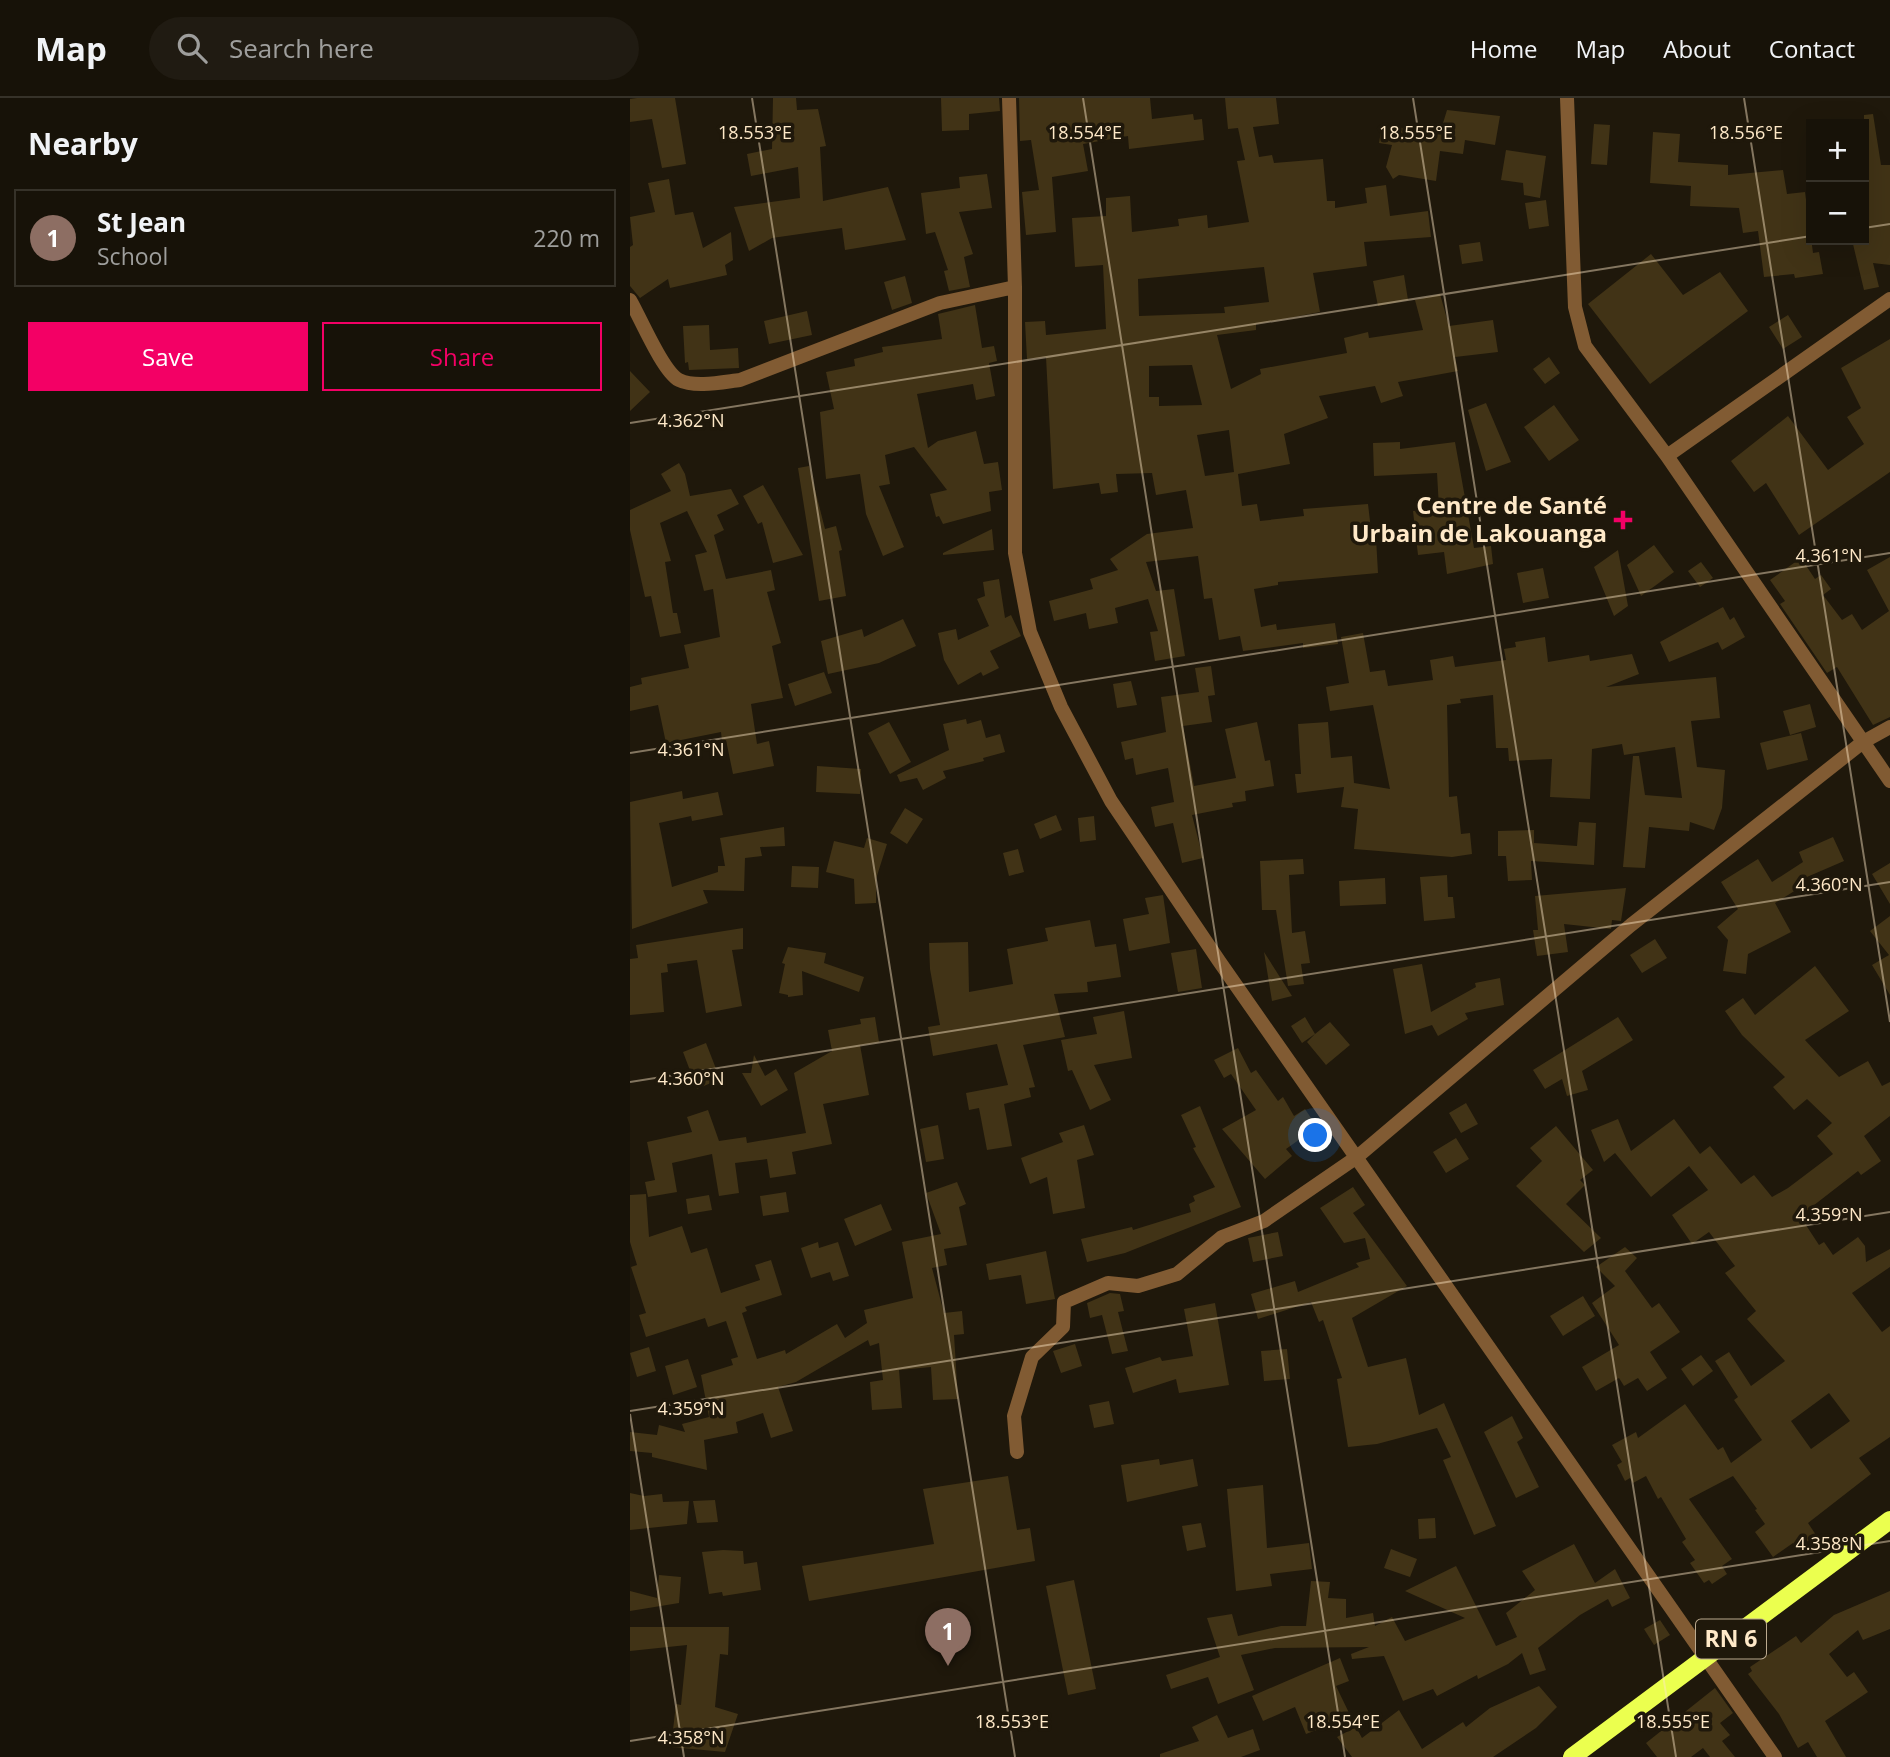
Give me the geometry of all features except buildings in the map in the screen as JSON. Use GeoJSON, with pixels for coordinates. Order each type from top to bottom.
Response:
{"type":"FeatureCollection","features":[{"type":"Feature","properties":{"kind":"main road","name":"RN 6"},"geometry":{"type":"LineString","coordinates":[[1572,1757],[1890,1520]]}},
{"type":"Feature","properties":{"kind":"street"},"geometry":{"type":"LineString","coordinates":[[1009,98],[1015,287],[1015,553],[1030,632],[1061,707],[1111,801],[1704,1659],[1775,1757]]}},
{"type":"Feature","properties":{"kind":"street"},"geometry":{"type":"LineString","coordinates":[[1567,98],[1575,307],[1585,346],[1667,456],[1890,781]]}},
{"type":"Feature","properties":{"kind":"street"},"geometry":{"type":"LineString","coordinates":[[630,300],[669,371],[679,380],[705,383],[740,380],[940,303],[1015,287]]}},
{"type":"Feature","properties":{"kind":"street"},"geometry":{"type":"LineString","coordinates":[[1667,456],[1890,299]]}},
{"type":"Feature","properties":{"kind":"street"},"geometry":{"type":"LineString","coordinates":[[1017,1452],[1014,1416],[1032,1357],[1063,1327],[1064,1302],[1108,1283],[1138,1286],[1178,1273],[1222,1237],[1264,1221],[1357,1157],[1631,925],[1863,742],[1890,727]]}},
{"type":"Feature","properties":{"kind":"place","name":"Centre de Santé Urbain de Lakouanga"},"geometry":{"type":"Point","coordinates":[1623,520]}},
{"type":"Feature","properties":{"kind":"place","name":"St Jean"},"geometry":{"type":"Point","coordinates":[948,1666]}}]}
